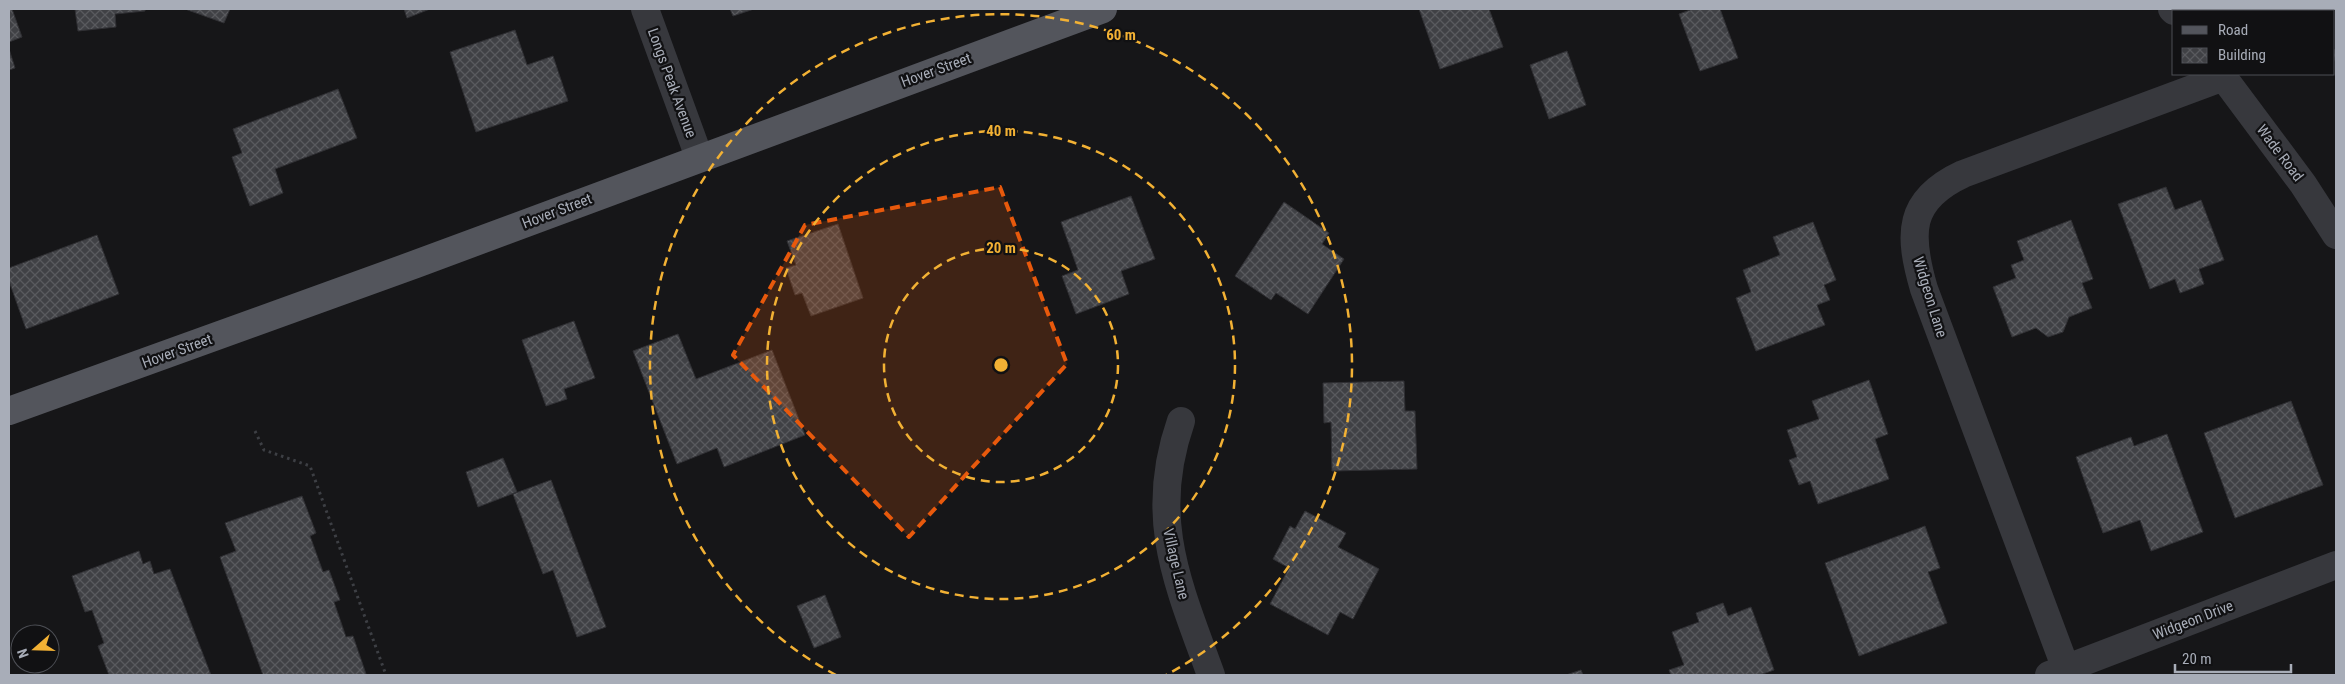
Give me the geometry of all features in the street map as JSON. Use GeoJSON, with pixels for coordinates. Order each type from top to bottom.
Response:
{"type":"FeatureCollection","features":[{"type":"Feature","properties":{"kind":"main road","name":"Hover Street"},"geometry":{"type":"LineString","coordinates":[[9,411],[397,271],[699,157],[1104,9]]}},
{"type":"Feature","properties":{"kind":"street","name":"Longs Peak Avenue"},"geometry":{"type":"LineString","coordinates":[[645,9],[699,157]]}},
{"type":"Feature","properties":{"kind":"street","name":"Wade Road"},"geometry":{"type":"LineString","coordinates":[[2222,75],[2307,190],[2336,235]]}},
{"type":"Feature","properties":{"kind":"street","name":"Widgeon Lane"},"geometry":{"type":"LineString","coordinates":[[2057,672],[1924,289],[1916,249],[1915,233],[1918,215],[1923,204],[1935,189],[1964,174],[2222,75]]}},
{"type":"Feature","properties":{"kind":"street","name":"Village Lane"},"geometry":{"type":"LineString","coordinates":[[1181,421],[1169,462],[1165,501],[1166,528],[1176,581],[1211,675]]}},
{"type":"Feature","properties":{"kind":"street","name":"Widgeon Drive"},"geometry":{"type":"LineString","coordinates":[[2057,672],[2336,565]]}},
{"type":"Feature","properties":{"kind":"path"},"geometry":{"type":"LineString","coordinates":[[255,431],[264,450],[310,466],[386,675]]}},
{"type":"Feature","properties":{"kind":"highlighted area"},"geometry":{"type":"Polygon","coordinates":[[[1000,187],[1067,364],[909,537],[733,355],[805,225],[1000,187]]]}},
{"type":"Feature","properties":{"kind":"building"},"geometry":{"type":"Polygon","coordinates":[[[9,9],[12,9],[22,37],[9,42],[9,9]]]}},
{"type":"Feature","properties":{"kind":"building"},"geometry":{"type":"Polygon","coordinates":[[[75,9],[145,9],[145,11],[115,14],[116,27],[78,31],[75,9]]]}},
{"type":"Feature","properties":{"kind":"building"},"geometry":{"type":"Polygon","coordinates":[[[185,9],[230,9],[224,23],[185,9]]]}},
{"type":"Feature","properties":{"kind":"building"},"geometry":{"type":"Polygon","coordinates":[[[404,9],[430,9],[407,18],[404,9]]]}},
{"type":"Feature","properties":{"kind":"building"},"geometry":{"type":"Polygon","coordinates":[[[730,9],[754,9],[733,16],[730,9]]]}},
{"type":"Feature","properties":{"kind":"building"},"geometry":{"type":"Polygon","coordinates":[[[1419,9],[1489,9],[1503,47],[1440,69],[1419,9]]]}},
{"type":"Feature","properties":{"kind":"building"},"geometry":{"type":"Polygon","coordinates":[[[1693,9],[1720,9],[1738,58],[1700,71],[1679,14],[1693,9]]]}},
{"type":"Feature","properties":{"kind":"building"},"geometry":{"type":"Polygon","coordinates":[[[515,30],[527,65],[553,56],[568,101],[476,132],[450,52],[515,30]]]}},
{"type":"Feature","properties":{"kind":"building"},"geometry":{"type":"Polygon","coordinates":[[[9,49],[15,68],[9,70],[9,49]]]}},
{"type":"Feature","properties":{"kind":"building"},"geometry":{"type":"Polygon","coordinates":[[[1567,51],[1586,105],[1549,119],[1530,65],[1567,51]]]}},
{"type":"Feature","properties":{"kind":"building"},"geometry":{"type":"Polygon","coordinates":[[[338,89],[357,138],[275,169],[283,193],[250,206],[232,157],[242,153],[233,129],[338,89]]]}},
{"type":"Feature","properties":{"kind":"building"},"geometry":{"type":"Polygon","coordinates":[[[2166,187],[2175,210],[2201,200],[2224,260],[2199,269],[2204,284],[2180,293],[2175,279],[2150,289],[2118,204],[2166,187]]]}},
{"type":"Feature","properties":{"kind":"building"},"geometry":{"type":"Polygon","coordinates":[[[1131,196],[1155,259],[1121,271],[1129,294],[1076,314],[1062,276],[1078,270],[1061,222],[1131,196]]]}},
{"type":"Feature","properties":{"kind":"building"},"geometry":{"type":"Polygon","coordinates":[[[1284,202],[1329,233],[1322,244],[1344,259],[1308,314],[1276,293],[1271,300],[1235,276],[1284,202]]]}},
{"type":"Feature","properties":{"kind":"building"},"geometry":{"type":"Polygon","coordinates":[[[2071,220],[2093,279],[2082,283],[2092,308],[2069,317],[2063,332],[2048,337],[2036,328],[2012,337],[1993,287],[2016,278],[2011,265],[2024,260],[2017,241],[2071,220]]]}},
{"type":"Feature","properties":{"kind":"building"},"geometry":{"type":"Polygon","coordinates":[[[1813,222],[1836,280],[1824,285],[1830,300],[1817,305],[1825,325],[1756,351],[1736,298],[1751,292],[1743,270],[1780,255],[1773,237],[1813,222]]]}},
{"type":"Feature","properties":{"kind":"building"},"geometry":{"type":"Polygon","coordinates":[[[838,224],[863,298],[811,316],[802,293],[795,295],[786,268],[796,265],[787,241],[838,224]]]}},
{"type":"Feature","properties":{"kind":"building"},"geometry":{"type":"Polygon","coordinates":[[[97,235],[119,294],[26,329],[9,281],[9,268],[97,235]]]}},
{"type":"Feature","properties":{"kind":"building"},"geometry":{"type":"Polygon","coordinates":[[[574,321],[595,378],[564,389],[567,399],[546,406],[522,340],[574,321]]]}},
{"type":"Feature","properties":{"kind":"building"},"geometry":{"type":"Polygon","coordinates":[[[678,334],[696,379],[772,350],[805,435],[724,467],[717,448],[677,464],[633,351],[678,334]]]}},
{"type":"Feature","properties":{"kind":"building"},"geometry":{"type":"Polygon","coordinates":[[[1869,380],[1888,434],[1875,439],[1889,479],[1818,504],[1810,481],[1799,485],[1789,460],[1797,457],[1787,430],[1819,419],[1812,401],[1869,380]]]}},
{"type":"Feature","properties":{"kind":"building"},"geometry":{"type":"Polygon","coordinates":[[[1404,381],[1405,411],[1415,411],[1417,469],[1332,471],[1331,422],[1324,423],[1323,383],[1404,381]]]}},
{"type":"Feature","properties":{"kind":"building"},"geometry":{"type":"Polygon","coordinates":[[[2291,401],[2323,485],[2235,518],[2204,433],[2291,401]]]}},
{"type":"Feature","properties":{"kind":"building"},"geometry":{"type":"Polygon","coordinates":[[[2167,434],[2203,532],[2151,551],[2140,520],[2103,533],[2076,457],[2131,437],[2134,446],[2167,434]]]}},
{"type":"Feature","properties":{"kind":"building"},"geometry":{"type":"Polygon","coordinates":[[[503,458],[517,492],[478,507],[466,472],[503,458]]]}},
{"type":"Feature","properties":{"kind":"building"},"geometry":{"type":"Polygon","coordinates":[[[551,480],[606,627],[577,637],[553,570],[543,574],[513,494],[551,480]]]}},
{"type":"Feature","properties":{"kind":"building"},"geometry":{"type":"Polygon","coordinates":[[[302,496],[316,533],[310,536],[323,572],[329,570],[340,600],[334,602],[346,637],[353,636],[366,674],[263,675],[220,557],[236,551],[225,523],[302,496]]]}},
{"type":"Feature","properties":{"kind":"building"},"geometry":{"type":"Polygon","coordinates":[[[1305,511],[1346,533],[1338,547],[1379,569],[1353,619],[1340,612],[1328,635],[1270,604],[1289,568],[1273,559],[1290,526],[1295,529],[1305,511]]]}},
{"type":"Feature","properties":{"kind":"building"},"geometry":{"type":"Polygon","coordinates":[[[1925,526],[1940,568],[1928,572],[1947,623],[1859,656],[1825,563],[1925,526]]]}},
{"type":"Feature","properties":{"kind":"building"},"geometry":{"type":"Polygon","coordinates":[[[139,551],[143,564],[150,561],[154,574],[170,569],[211,675],[109,675],[98,646],[104,643],[92,610],[85,612],[72,576],[139,551]]]}},
{"type":"Feature","properties":{"kind":"building"},"geometry":{"type":"Polygon","coordinates":[[[825,595],[841,637],[814,648],[797,606],[825,595]]]}},
{"type":"Feature","properties":{"kind":"building"},"geometry":{"type":"Polygon","coordinates":[[[1723,603],[1728,616],[1751,607],[1774,670],[1760,675],[1671,675],[1669,670],[1684,665],[1672,632],[1699,622],[1696,613],[1723,603]]]}},
{"type":"Feature","properties":{"kind":"building"},"geometry":{"type":"Polygon","coordinates":[[[1581,670],[1583,675],[1566,675],[1581,670]]]}}]}
